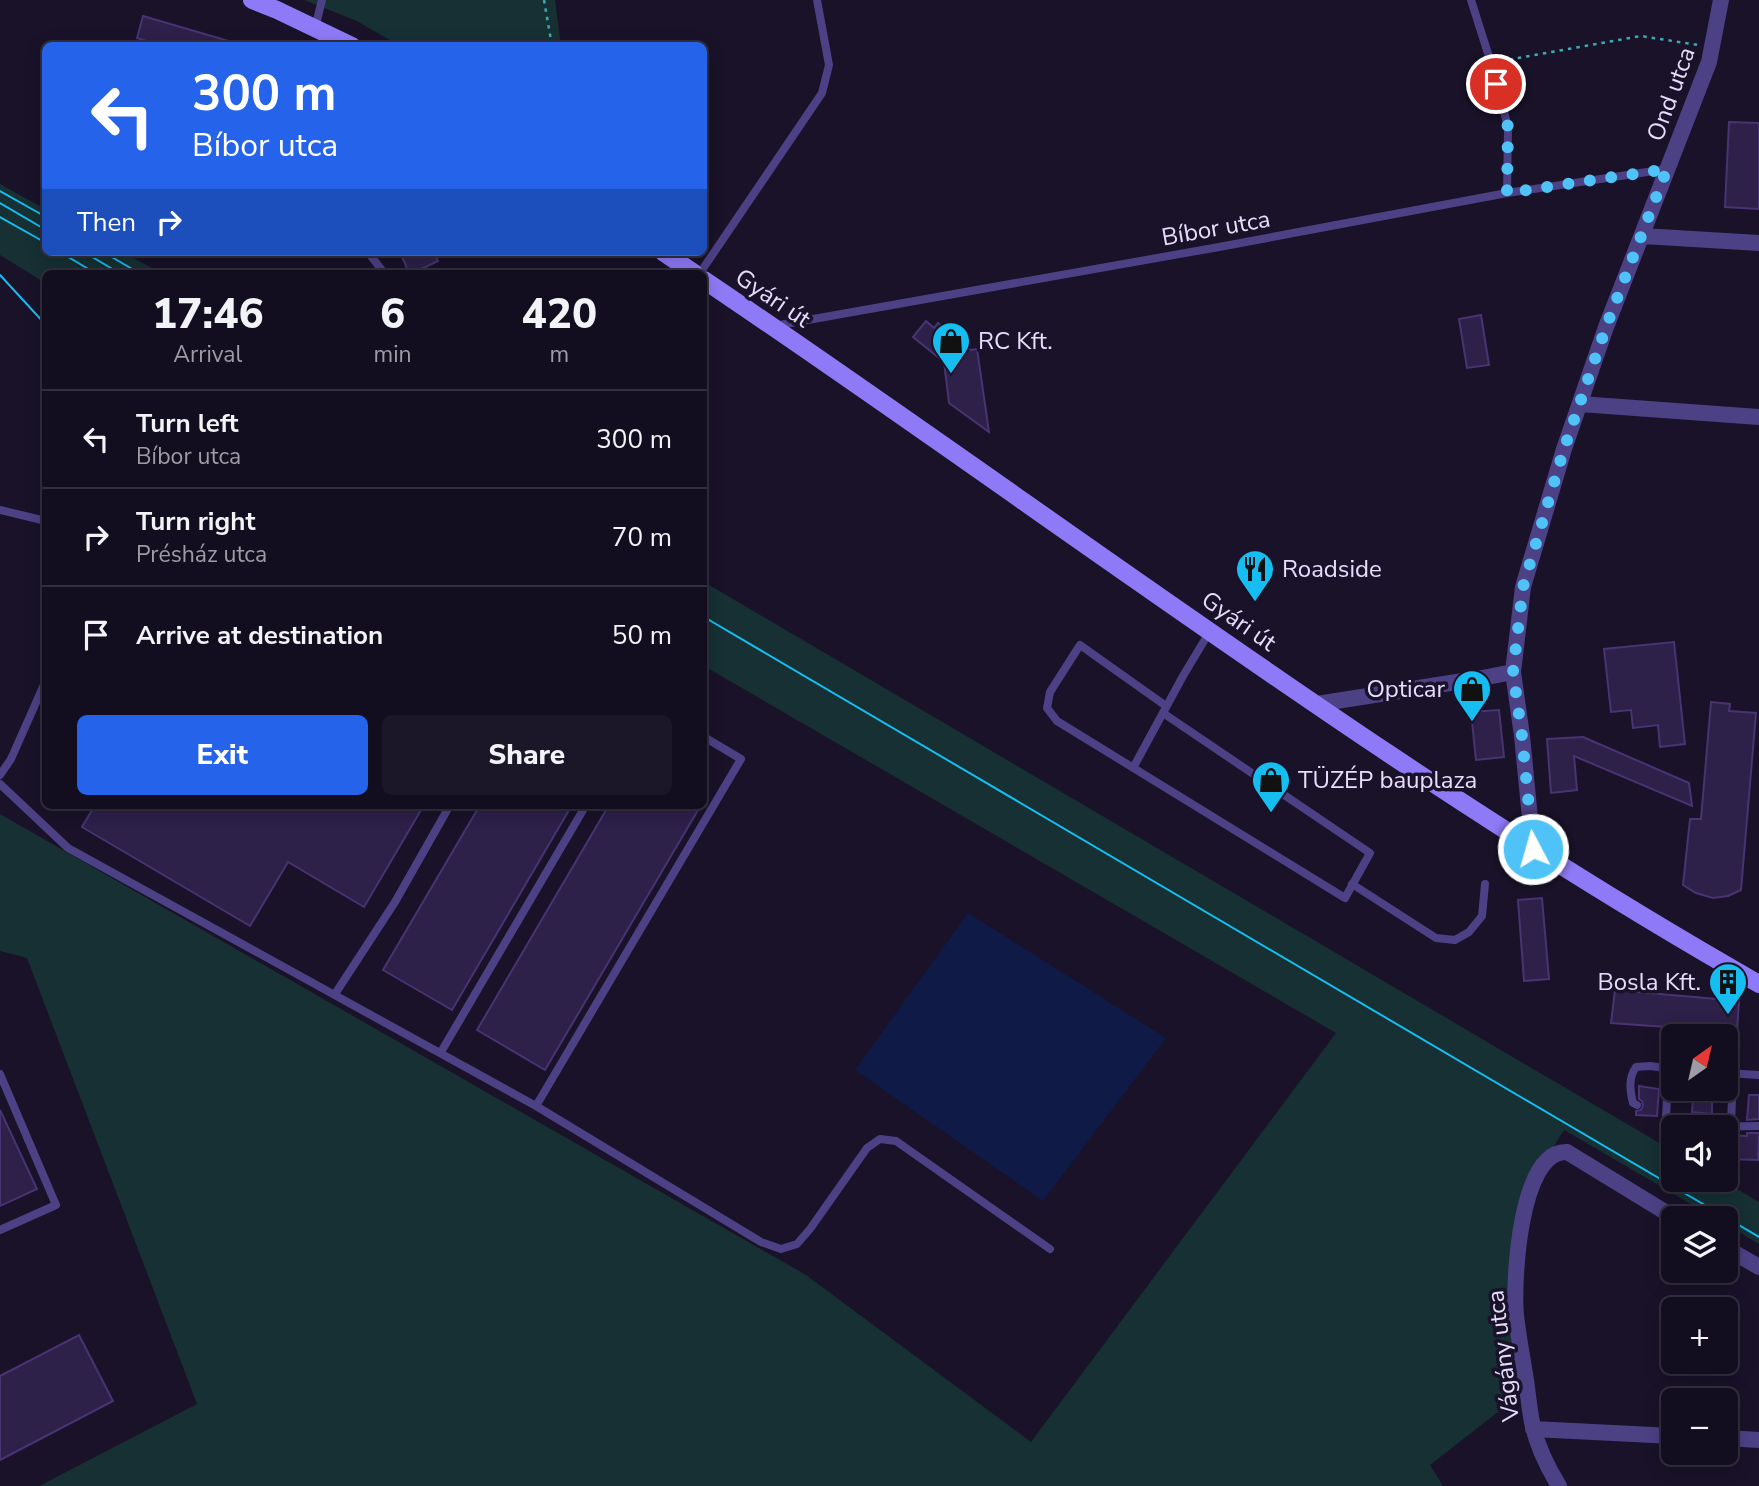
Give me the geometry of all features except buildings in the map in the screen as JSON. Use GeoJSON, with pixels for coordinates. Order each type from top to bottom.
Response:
{"type":"FeatureCollection","features":[{"type":"Feature","properties":{"kind":"street"},"geometry":{"type":"LineString","coordinates":[[252,0],[315,28],[330,41]]}},
{"type":"Feature","properties":{"kind":"street","name":"Ond utca"},"geometry":{"type":"LineString","coordinates":[[1533,849],[1513,672],[1523,587],[1564,449],[1606,327],[1709,62],[1721,0]]}},
{"type":"Feature","properties":{"kind":"street"},"geometry":{"type":"LineString","coordinates":[[1643,236],[1759,243]]}},
{"type":"Feature","properties":{"kind":"street"},"geometry":{"type":"LineString","coordinates":[[669,256],[690,270]]}},
{"type":"Feature","properties":{"kind":"street","name":"Gyári út"},"geometry":{"type":"LineString","coordinates":[[707,282],[1210,631],[1533,849],[1759,984]]}},
{"type":"Feature","properties":{"kind":"street"},"geometry":{"type":"LineString","coordinates":[[1580,404],[1759,417]]}},
{"type":"Feature","properties":{"kind":"street"},"geometry":{"type":"LineString","coordinates":[[1317,704],[1513,672]]}},
{"type":"Feature","properties":{"kind":"street","name":"Vágány utca"},"geometry":{"type":"LineString","coordinates":[[1559,1486],[1545,1463],[1533,1429],[1516,1314],[1516,1259],[1521,1225],[1535,1179],[1552,1156],[1567,1152],[1661,1209]]}},
{"type":"Feature","properties":{"kind":"street"},"geometry":{"type":"LineString","coordinates":[[1738,1255],[1759,1267]]}},
{"type":"Feature","properties":{"kind":"street"},"geometry":{"type":"LineString","coordinates":[[1533,1429],[1661,1435]]}},
{"type":"Feature","properties":{"kind":"street"},"geometry":{"type":"LineString","coordinates":[[1738,1439],[1759,1440]]}},
{"type":"Feature","properties":{"kind":"lane"},"geometry":{"type":"LineString","coordinates":[[315,28],[322,0]]}},
{"type":"Feature","properties":{"kind":"lane"},"geometry":{"type":"LineString","coordinates":[[702,270],[822,93],[829,65],[817,0]]}},
{"type":"Feature","properties":{"kind":"lane"},"geometry":{"type":"LineString","coordinates":[[1471,0],[1508,127],[1507,193]]}},
{"type":"Feature","properties":{"kind":"lane","name":"Bíbor utca"},"geometry":{"type":"LineString","coordinates":[[772,326],[1507,193],[1667,169]]}},
{"type":"Feature","properties":{"kind":"lane"},"geometry":{"type":"LineString","coordinates":[[371,256],[382,270]]}},
{"type":"Feature","properties":{"kind":"lane"},"geometry":{"type":"LineString","coordinates":[[0,510],[42,520]]}},
{"type":"Feature","properties":{"kind":"lane"},"geometry":{"type":"LineString","coordinates":[[1133,768],[1210,631]]}},
{"type":"Feature","properties":{"kind":"lane"},"geometry":{"type":"LineString","coordinates":[[1080,645],[1165,709],[1370,853],[1345,898],[1133,768],[1057,721],[1047,708],[1050,692],[1080,645]]}},
{"type":"Feature","properties":{"kind":"lane"},"geometry":{"type":"LineString","coordinates":[[0,775],[11,759],[42,689]]}},
{"type":"Feature","properties":{"kind":"lane"},"geometry":{"type":"LineString","coordinates":[[536,1106],[741,759],[707,739]]}},
{"type":"Feature","properties":{"kind":"lane"},"geometry":{"type":"LineString","coordinates":[[0,784],[68,848],[536,1106],[761,1242],[780,1249],[797,1244],[867,1148],[880,1139],[896,1141],[1050,1249]]}},
{"type":"Feature","properties":{"kind":"lane"},"geometry":{"type":"LineString","coordinates":[[335,994],[395,902],[448,809]]}},
{"type":"Feature","properties":{"kind":"lane"},"geometry":{"type":"LineString","coordinates":[[441,1052],[584,809]]}},
{"type":"Feature","properties":{"kind":"lane"},"geometry":{"type":"LineString","coordinates":[[1352,884],[1436,938],[1455,940],[1469,932],[1482,916],[1485,884]]}},
{"type":"Feature","properties":{"kind":"lane"},"geometry":{"type":"LineString","coordinates":[[1637,1105],[1633,1103],[1630,1087],[1632,1072],[1636,1067],[1661,1067]]}},
{"type":"Feature","properties":{"kind":"lane"},"geometry":{"type":"LineString","coordinates":[[0,1074],[56,1205],[0,1230]]}},
{"type":"Feature","properties":{"kind":"lane"},"geometry":{"type":"LineString","coordinates":[[1738,1074],[1759,1075]]}},
{"type":"Feature","properties":{"kind":"lane"},"geometry":{"type":"LineString","coordinates":[[1630,1087],[1638,1094]]}},
{"type":"Feature","properties":{"kind":"lane"},"geometry":{"type":"LineString","coordinates":[[1738,1125],[1759,1126]]}},
{"type":"Feature","properties":{"kind":"path"},"geometry":{"type":"LineString","coordinates":[[544,0],[551,42]]}},
{"type":"Feature","properties":{"kind":"path"},"geometry":{"type":"LineString","coordinates":[[1491,62],[1641,36],[1713,49]]}},
{"type":"Feature","properties":{"kind":"green space"},"geometry":{"type":"Polygon","coordinates":[[[304,0],[555,0],[561,42],[393,42],[357,21],[304,0]]]}},
{"type":"Feature","properties":{"kind":"green space"},"geometry":{"type":"Polygon","coordinates":[[[0,184],[42,207],[42,256],[130,256],[156,270],[42,270],[42,281],[0,255],[0,184]]]}},
{"type":"Feature","properties":{"kind":"green space"},"geometry":{"type":"Polygon","coordinates":[[[707,584],[1661,1144],[1661,1187],[1564,1130],[1546,1159],[1510,1267],[1521,1394],[1430,1465],[1443,1486],[39,1486],[197,1404],[27,958],[0,951],[0,814],[806,1275],[1031,1442],[1336,1033],[707,668],[707,584]]]}},
{"type":"Feature","properties":{"kind":"green space"},"geometry":{"type":"Polygon","coordinates":[[[1738,1190],[1759,1202],[1759,1244],[1738,1231],[1738,1206],[1694,1206],[1670,1192],[1738,1192],[1738,1190]]]}},
{"type":"Feature","properties":{"kind":"water"},"geometry":{"type":"Polygon","coordinates":[[[968,913],[1166,1038],[1043,1201],[855,1070],[968,913]]]}},
{"type":"Feature","properties":{"kind":"tram line"},"geometry":{"type":"LineString","coordinates":[[0,191],[42,215]]}},
{"type":"Feature","properties":{"kind":"tram line"},"geometry":{"type":"LineString","coordinates":[[0,203],[42,228]]}},
{"type":"Feature","properties":{"kind":"tram line"},"geometry":{"type":"LineString","coordinates":[[0,217],[42,241]]}},
{"type":"Feature","properties":{"kind":"tram line"},"geometry":{"type":"LineString","coordinates":[[67,256],[90,270]]}},
{"type":"Feature","properties":{"kind":"tram line"},"geometry":{"type":"LineString","coordinates":[[91,256],[114,270]]}},
{"type":"Feature","properties":{"kind":"tram line"},"geometry":{"type":"LineString","coordinates":[[110,256],[134,270]]}},
{"type":"Feature","properties":{"kind":"tram line"},"geometry":{"type":"LineString","coordinates":[[0,275],[42,321]]}},
{"type":"Feature","properties":{"kind":"tram line"},"geometry":{"type":"LineString","coordinates":[[707,619],[1759,1237]]}},
{"type":"Feature","properties":{"kind":"place","name":"RC Kft."},"geometry":{"type":"Point","coordinates":[951,375]}},
{"type":"Feature","properties":{"kind":"place","name":"Roadside"},"geometry":{"type":"Point","coordinates":[1255,603]}},
{"type":"Feature","properties":{"kind":"place","name":"Opticar"},"geometry":{"type":"Point","coordinates":[1472,723]}},
{"type":"Feature","properties":{"kind":"place","name":"TÜZÉP bauplaza"},"geometry":{"type":"Point","coordinates":[1271,814]}},
{"type":"Feature","properties":{"kind":"place","name":"Bosla Kft."},"geometry":{"type":"Point","coordinates":[1728,1016]}},
{"type":"Feature","properties":{"kind":"route"},"geometry":{"type":"LineString","coordinates":[[1496,84],[1508,127],[1507,193],[1667,169],[1606,327],[1564,449],[1523,587],[1513,672],[1533,849]]}}]}
